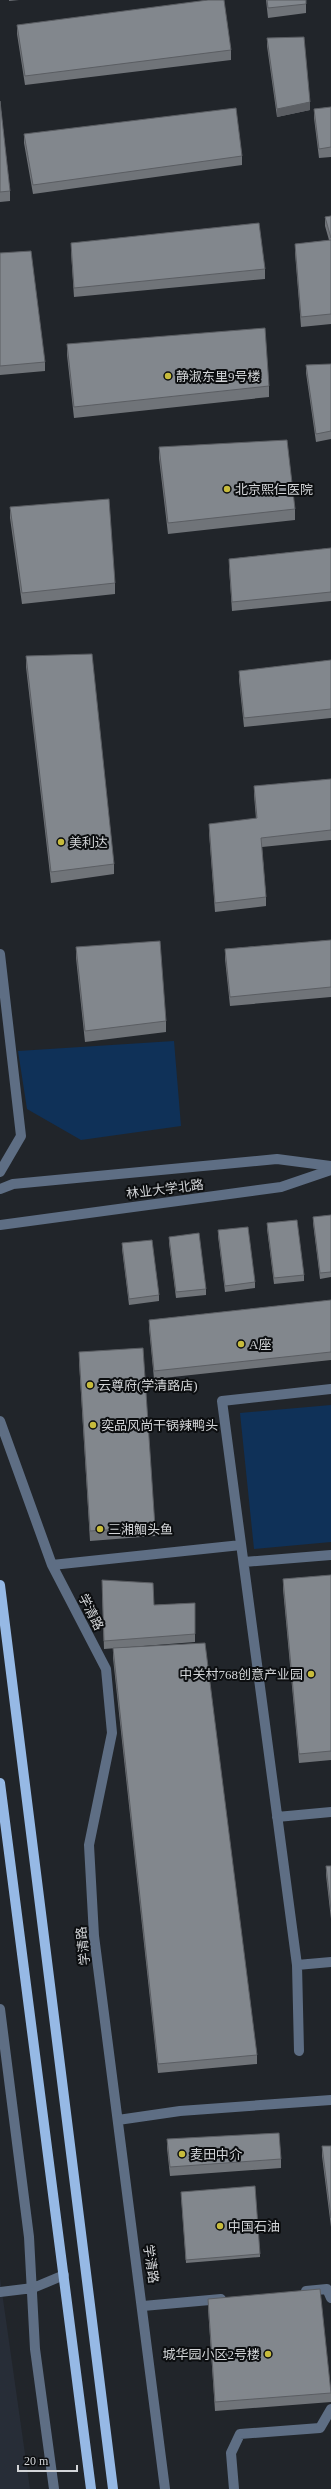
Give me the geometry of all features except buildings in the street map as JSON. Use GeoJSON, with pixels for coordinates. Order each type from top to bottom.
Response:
{"type":"FeatureCollection","features":[{"type":"Feature","properties":{"kind":"main road"},"geometry":{"type":"LineString","coordinates":[[0,1585],[113,2489]]}},
{"type":"Feature","properties":{"kind":"main road"},"geometry":{"type":"LineString","coordinates":[[0,1783],[91,2489]]}},
{"type":"Feature","properties":{"kind":"street"},"geometry":{"type":"LineString","coordinates":[[0,954],[21,1136],[0,1172]]}},
{"type":"Feature","properties":{"kind":"street","name":"林业大学北路"},"geometry":{"type":"LineString","coordinates":[[0,1189],[14,1184],[277,1159],[331,1166]]}},
{"type":"Feature","properties":{"kind":"street","name":"林业大学北路"},"geometry":{"type":"LineString","coordinates":[[0,1225],[281,1187],[331,1170]]}},
{"type":"Feature","properties":{"kind":"street"},"geometry":{"type":"LineString","coordinates":[[299,2051],[297,1965],[222,1401],[331,1389]]}},
{"type":"Feature","properties":{"kind":"street","name":"学清路"},"geometry":{"type":"LineString","coordinates":[[0,1422],[52,1565],[106,1669],[112,1733],[89,1845],[94,1936],[143,2306],[165,2489]]}},
{"type":"Feature","properties":{"kind":"street"},"geometry":{"type":"LineString","coordinates":[[52,1565],[242,1545]]}},
{"type":"Feature","properties":{"kind":"street"},"geometry":{"type":"LineString","coordinates":[[244,1562],[331,1555]]}},
{"type":"Feature","properties":{"kind":"street"},"geometry":{"type":"LineString","coordinates":[[277,1817],[331,1812]]}},
{"type":"Feature","properties":{"kind":"street"},"geometry":{"type":"LineString","coordinates":[[297,1965],[331,1962]]}},
{"type":"Feature","properties":{"kind":"street"},"geometry":{"type":"LineString","coordinates":[[0,2009],[29,2237],[33,2288],[35,2348],[54,2489]]}},
{"type":"Feature","properties":{"kind":"street"},"geometry":{"type":"LineString","coordinates":[[118,2120],[180,2111],[331,2100]]}},
{"type":"Feature","properties":{"kind":"street"},"geometry":{"type":"LineString","coordinates":[[0,2292],[33,2288],[64,2275]]}},
{"type":"Feature","properties":{"kind":"street"},"geometry":{"type":"LineString","coordinates":[[296,2292],[327,2289],[331,2298]]}},
{"type":"Feature","properties":{"kind":"street"},"geometry":{"type":"LineString","coordinates":[[143,2306],[235,2298]]}},
{"type":"Feature","properties":{"kind":"street"},"geometry":{"type":"LineString","coordinates":[[234,2489],[231,2453],[240,2434],[320,2428],[331,2408]]}},
{"type":"Feature","properties":{"kind":"shaded area"},"geometry":{"type":"Polygon","coordinates":[[[174,1041],[181,1126],[81,1140],[27,1109],[18,1051],[174,1041]]]}},
{"type":"Feature","properties":{"kind":"shaded area"},"geometry":{"type":"Polygon","coordinates":[[[331,1405],[331,1542],[254,1549],[240,1413],[331,1405]]]}},
{"type":"Feature","properties":{"kind":"shaded area"},"geometry":{"type":"Polygon","coordinates":[[[0,2278],[30,2489],[0,2489],[0,2278]]]}},
{"type":"Feature","properties":{"kind":"place","name":"静淑东里9号楼"},"geometry":{"type":"Point","coordinates":[168,376]}},
{"type":"Feature","properties":{"kind":"place","name":"北京熙仁医院"},"geometry":{"type":"Point","coordinates":[227,489]}},
{"type":"Feature","properties":{"kind":"place","name":"美利达"},"geometry":{"type":"Point","coordinates":[61,842]}},
{"type":"Feature","properties":{"kind":"place","name":"A座"},"geometry":{"type":"Point","coordinates":[241,1344]}},
{"type":"Feature","properties":{"kind":"place","name":"云尊府(学清路店)"},"geometry":{"type":"Point","coordinates":[90,1385]}},
{"type":"Feature","properties":{"kind":"place","name":"奕品风尚干锅辣鸭头"},"geometry":{"type":"Point","coordinates":[93,1425]}},
{"type":"Feature","properties":{"kind":"place","name":"三湘鮰头鱼"},"geometry":{"type":"Point","coordinates":[100,1529]}},
{"type":"Feature","properties":{"kind":"place","name":"中关村768创意产业园"},"geometry":{"type":"Point","coordinates":[311,1674]}},
{"type":"Feature","properties":{"kind":"place","name":"麦田中介"},"geometry":{"type":"Point","coordinates":[182,2154]}},
{"type":"Feature","properties":{"kind":"place","name":"中国石油"},"geometry":{"type":"Point","coordinates":[220,2226]}},
{"type":"Feature","properties":{"kind":"place","name":"城华园小区2号楼"},"geometry":{"type":"Point","coordinates":[268,2354]}}]}
